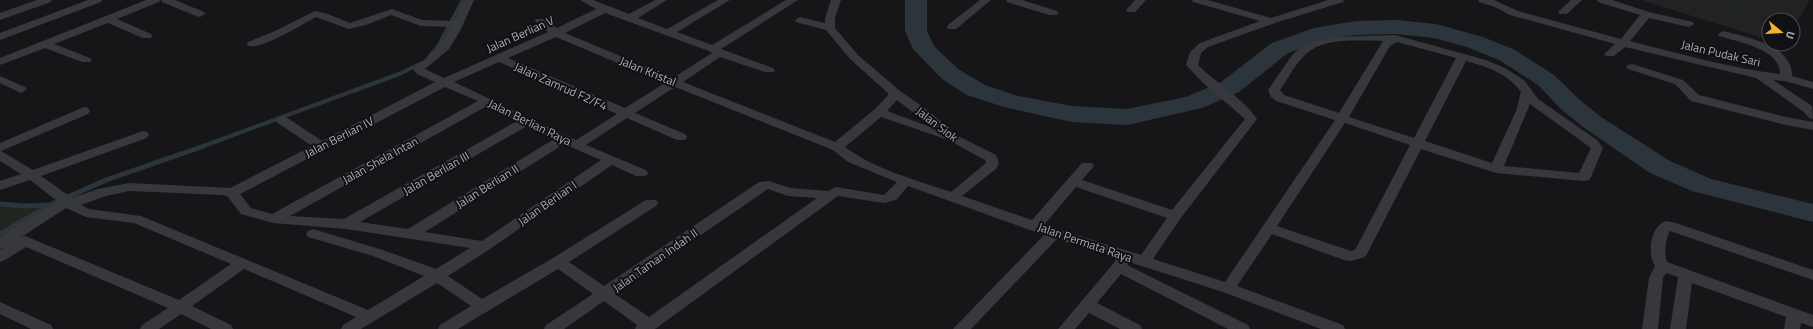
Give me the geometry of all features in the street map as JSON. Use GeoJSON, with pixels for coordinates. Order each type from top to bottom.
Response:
{"type":"FeatureCollection","features":[{"type":"Feature","properties":{"kind":"street"},"geometry":{"type":"LineString","coordinates":[[0,17],[47,0]]}},
{"type":"Feature","properties":{"kind":"street"},"geometry":{"type":"LineString","coordinates":[[0,37],[97,0]]}},
{"type":"Feature","properties":{"kind":"street"},"geometry":{"type":"LineString","coordinates":[[0,62],[155,0]]}},
{"type":"Feature","properties":{"kind":"street"},"geometry":{"type":"LineString","coordinates":[[166,0],[200,14]]}},
{"type":"Feature","properties":{"kind":"street"},"geometry":{"type":"LineString","coordinates":[[252,44],[279,33],[315,14],[349,26],[392,12],[421,23],[452,24],[469,0]]}},
{"type":"Feature","properties":{"kind":"street"},"geometry":{"type":"LineString","coordinates":[[585,0],[604,9],[670,32],[716,51],[769,70]]}},
{"type":"Feature","properties":{"kind":"street"},"geometry":{"type":"LineString","coordinates":[[630,18],[662,0]]}},
{"type":"Feature","properties":{"kind":"street"},"geometry":{"type":"LineString","coordinates":[[670,32],[724,0]]}},
{"type":"Feature","properties":{"kind":"street"},"geometry":{"type":"LineString","coordinates":[[577,145],[675,82],[716,51],[793,0]]}},
{"type":"Feature","properties":{"kind":"street"},"geometry":{"type":"LineString","coordinates":[[800,20],[830,28],[830,18],[836,0]]}},
{"type":"Feature","properties":{"kind":"street"},"geometry":{"type":"LineString","coordinates":[[952,27],[986,0]]}},
{"type":"Feature","properties":{"kind":"street"},"geometry":{"type":"LineString","coordinates":[[1011,0],[1053,13]]}},
{"type":"Feature","properties":{"kind":"street"},"geometry":{"type":"LineString","coordinates":[[1131,10],[1141,0]]}},
{"type":"Feature","properties":{"kind":"street"},"geometry":{"type":"LineString","coordinates":[[1197,0],[1266,20],[1335,0]]}},
{"type":"Feature","properties":{"kind":"street"},"geometry":{"type":"LineString","coordinates":[[1144,262],[1175,216],[1251,119],[1247,113],[1206,80],[1192,65],[1196,52],[1204,45],[1253,28],[1266,20],[1317,0]]}},
{"type":"Feature","properties":{"kind":"street","name":"Jalan Pudak Sari"},"geometry":{"type":"LineString","coordinates":[[1484,0],[1530,18],[1707,64],[1759,76],[1786,78],[1813,86]]}},
{"type":"Feature","properties":{"kind":"street"},"geometry":{"type":"LineString","coordinates":[[1564,12],[1577,0]]}},
{"type":"Feature","properties":{"kind":"street"},"geometry":{"type":"LineString","coordinates":[[1602,0],[1632,4],[1646,14],[1689,24]]}},
{"type":"Feature","properties":{"kind":"street","name":"Jalan Berlian V"},"geometry":{"type":"LineString","coordinates":[[445,82],[556,33],[604,9]]}},
{"type":"Feature","properties":{"kind":"street"},"geometry":{"type":"LineString","coordinates":[[1610,54],[1624,42],[1646,14]]}},
{"type":"Feature","properties":{"kind":"street"},"geometry":{"type":"LineString","coordinates":[[108,19],[147,36]]}},
{"type":"Feature","properties":{"kind":"street","name":"Jalan Kristal"},"geometry":{"type":"LineString","coordinates":[[540,21],[556,33],[739,109],[837,147]]}},
{"type":"Feature","properties":{"kind":"street","name":"Jalan Berlian Raya"},"geometry":{"type":"LineString","coordinates":[[452,24],[446,46],[437,56],[419,69],[421,72],[487,101],[563,139],[641,173]]}},
{"type":"Feature","properties":{"kind":"street","name":"Jalan Siok"},"geometry":{"type":"LineString","coordinates":[[830,28],[854,57],[896,94],[922,112],[954,139],[991,158],[993,163],[953,197]]}},
{"type":"Feature","properties":{"kind":"street"},"geometry":{"type":"LineString","coordinates":[[1723,34],[1771,50],[1783,60],[1786,67],[1786,78]]}},
{"type":"Feature","properties":{"kind":"street"},"geometry":{"type":"LineString","coordinates":[[1228,288],[1270,228],[1342,118],[1386,44],[1395,38]]}},
{"type":"Feature","properties":{"kind":"street"},"geometry":{"type":"LineString","coordinates":[[1395,38],[1501,70],[1520,82],[1534,102],[1593,143],[1597,148],[1584,177],[1496,169],[1280,98],[1275,94],[1274,90],[1301,52],[1308,46],[1327,40],[1395,38]]}},
{"type":"Feature","properties":{"kind":"street"},"geometry":{"type":"LineString","coordinates":[[44,44],[86,60]]}},
{"type":"Feature","properties":{"kind":"street"},"geometry":{"type":"LineString","coordinates":[[1270,228],[1344,255],[1351,256],[1360,254],[1416,143],[1462,57]]}},
{"type":"Feature","properties":{"kind":"street","name":"Jalan Zamrud F2/F4"},"geometry":{"type":"LineString","coordinates":[[498,58],[681,137]]}},
{"type":"Feature","properties":{"kind":"street"},"geometry":{"type":"LineString","coordinates":[[1632,67],[1679,82],[1684,86],[1689,94],[1695,98],[1780,120],[1813,126]]}},
{"type":"Feature","properties":{"kind":"street"},"geometry":{"type":"LineString","coordinates":[[1759,76],[1808,109],[1813,115]]}},
{"type":"Feature","properties":{"kind":"street"},"geometry":{"type":"LineString","coordinates":[[0,79],[21,89]]}},
{"type":"Feature","properties":{"kind":"street","name":"Jalan Berlian IV"},"geometry":{"type":"LineString","coordinates":[[232,193],[445,82]]}},
{"type":"Feature","properties":{"kind":"street"},"geometry":{"type":"LineString","coordinates":[[1496,169],[1522,111],[1527,91]]}},
{"type":"Feature","properties":{"kind":"street"},"geometry":{"type":"LineString","coordinates":[[837,147],[879,112],[896,94]]}},
{"type":"Feature","properties":{"kind":"street","name":"Jalan Shela Intan"},"geometry":{"type":"LineString","coordinates":[[273,219],[487,101]]}},
{"type":"Feature","properties":{"kind":"street"},"geometry":{"type":"LineString","coordinates":[[0,148],[84,111]]}},
{"type":"Feature","properties":{"kind":"street"},"geometry":{"type":"LineString","coordinates":[[879,112],[954,139]]}},
{"type":"Feature","properties":{"kind":"street"},"geometry":{"type":"LineString","coordinates":[[282,120],[321,146]]}},
{"type":"Feature","properties":{"kind":"street","name":"Jalan Berlian III"},"geometry":{"type":"LineString","coordinates":[[346,224],[526,121]]}},
{"type":"Feature","properties":{"kind":"street"},"geometry":{"type":"LineString","coordinates":[[0,186],[143,135]]}},
{"type":"Feature","properties":{"kind":"street","name":"Jalan Berlian II"},"geometry":{"type":"LineString","coordinates":[[411,234],[563,139]]}},
{"type":"Feature","properties":{"kind":"street","name":"Jalan Permata Raya"},"geometry":{"type":"LineString","coordinates":[[837,147],[853,159],[906,181],[1036,225],[1122,261],[1144,262],[1228,288],[1337,329]]}},
{"type":"Feature","properties":{"kind":"street"},"geometry":{"type":"LineString","coordinates":[[0,155],[31,174],[65,201],[86,213],[136,219],[370,317]]}},
{"type":"Feature","properties":{"kind":"street","name":"Jalan Berlian l"},"geometry":{"type":"LineString","coordinates":[[349,329],[485,246],[610,160]]}},
{"type":"Feature","properties":{"kind":"street"},"geometry":{"type":"LineString","coordinates":[[1036,225],[1087,166]]}},
{"type":"Feature","properties":{"kind":"street"},"geometry":{"type":"LineString","coordinates":[[558,262],[605,294],[646,327],[836,191],[884,199],[891,197],[906,181]]}},
{"type":"Feature","properties":{"kind":"street"},"geometry":{"type":"LineString","coordinates":[[1073,181],[1175,216]]}},
{"type":"Feature","properties":{"kind":"street","name":"Jalan Taman Indah II"},"geometry":{"type":"LineString","coordinates":[[552,329],[764,185],[769,185],[788,192],[830,195]]}},
{"type":"Feature","properties":{"kind":"street"},"geometry":{"type":"LineString","coordinates":[[0,257],[12,241],[65,201],[129,187],[222,191],[232,193],[246,211],[273,219],[346,224],[485,246]]}},
{"type":"Feature","properties":{"kind":"street"},"geometry":{"type":"LineString","coordinates":[[446,329],[482,306],[558,262],[651,203]]}},
{"type":"Feature","properties":{"kind":"street"},"geometry":{"type":"LineString","coordinates":[[1813,275],[1671,226],[1666,226],[1662,231],[1658,258],[1662,266],[1793,322],[1813,321]]}},
{"type":"Feature","properties":{"kind":"street"},"geometry":{"type":"LineString","coordinates":[[961,329],[1054,233]]}},
{"type":"Feature","properties":{"kind":"street"},"geometry":{"type":"LineString","coordinates":[[313,234],[378,253],[438,276],[482,306]]}},
{"type":"Feature","properties":{"kind":"street"},"geometry":{"type":"LineString","coordinates":[[12,241],[180,307],[225,329]]}},
{"type":"Feature","properties":{"kind":"street"},"geometry":{"type":"LineString","coordinates":[[1066,329],[1122,261],[1242,329]]}},
{"type":"Feature","properties":{"kind":"street"},"geometry":{"type":"LineString","coordinates":[[148,329],[243,264]]}},
{"type":"Feature","properties":{"kind":"street"},"geometry":{"type":"LineString","coordinates":[[1650,329],[1656,278],[1662,266]]}},
{"type":"Feature","properties":{"kind":"street"},"geometry":{"type":"LineString","coordinates":[[1678,329],[1686,275]]}},
{"type":"Feature","properties":{"kind":"street"},"geometry":{"type":"LineString","coordinates":[[1087,305],[1134,329]]}},
{"type":"Feature","properties":{"kind":"street"},"geometry":{"type":"LineString","coordinates":[[0,308],[45,329]]}},
{"type":"Feature","properties":{"kind":"shaded area"},"geometry":{"type":"Polygon","coordinates":[[[1737,0],[1755,5],[1751,11],[1717,1],[1737,0]]]}},
{"type":"Feature","properties":{"kind":"shaded area"},"geometry":{"type":"Polygon","coordinates":[[[1810,0],[1801,15],[1801,12],[1761,12],[1761,38],[1644,1],[1810,0]]]}},
{"type":"Feature","properties":{"kind":"shaded area"},"geometry":{"type":"Polygon","coordinates":[[[0,205],[24,207],[48,205],[0,233],[0,205]]]}},
{"type":"Feature","properties":{"kind":"waterway"},"geometry":{"type":"LineString","coordinates":[[429,57],[439,45],[463,0]]}},
{"type":"Feature","properties":{"kind":"waterway"},"geometry":{"type":"LineString","coordinates":[[916,0],[916,31],[924,49],[950,74],[976,90],[1013,102],[1072,114],[1127,117],[1193,103],[1230,87],[1280,48],[1322,33],[1356,28],[1396,27],[1436,31],[1475,42],[1507,55],[1546,80],[1571,105],[1592,122],[1660,167],[1702,185],[1813,213]]}},
{"type":"Feature","properties":{"kind":"waterway"},"geometry":{"type":"LineString","coordinates":[[201,147],[399,74],[422,63]]}},
{"type":"Feature","properties":{"kind":"waterway"},"geometry":{"type":"LineString","coordinates":[[50,205],[106,180],[204,146]]}},
{"type":"Feature","properties":{"kind":"waterway"},"geometry":{"type":"LineString","coordinates":[[0,204],[25,206],[50,205]]}},
{"type":"Feature","properties":{"kind":"waterway"},"geometry":{"type":"LineString","coordinates":[[0,234],[50,205]]}}]}
